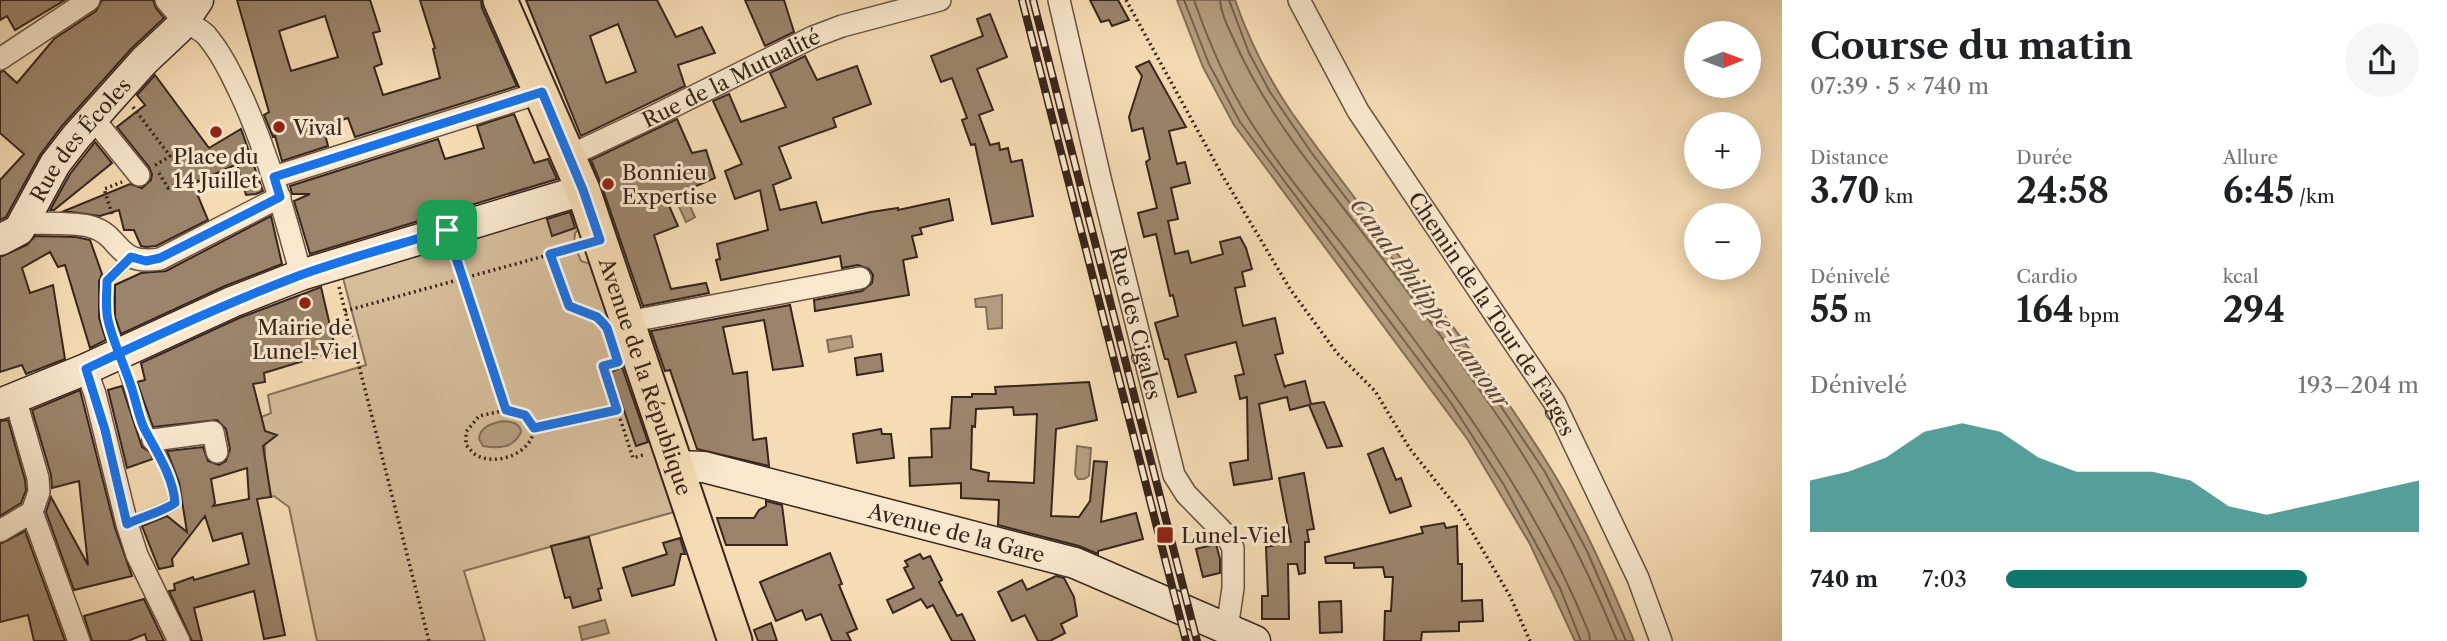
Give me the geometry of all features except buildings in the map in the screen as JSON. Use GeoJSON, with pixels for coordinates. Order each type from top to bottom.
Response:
{"type":"FeatureCollection","features":[{"type":"Feature","properties":{"kind":"main road","name":"Avenue de la République"},"geometry":{"type":"LineString","coordinates":[[500,0],[583,190],[600,240],[615,322],[735,641]]}},
{"type":"Feature","properties":{"kind":"street"},"geometry":{"type":"LineString","coordinates":[[0,59],[89,0]]}},
{"type":"Feature","properties":{"kind":"street","name":"Rue de la Mutualité"},"geometry":{"type":"LineString","coordinates":[[569,156],[813,37],[842,26],[940,0]]}},
{"type":"Feature","properties":{"kind":"street","name":"Rue des Cigales"},"geometry":{"type":"LineString","coordinates":[[1059,0],[1104,195],[1174,475],[1186,494],[1226,535],[1233,548],[1233,588],[1227,629]]}},
{"type":"Feature","properties":{"kind":"street","name":"Chemin de la Tour de Farges"},"geometry":{"type":"LineString","coordinates":[[1299,0],[1357,111],[1554,402],[1638,578],[1661,641]]}},
{"type":"Feature","properties":{"kind":"street"},"geometry":{"type":"LineString","coordinates":[[183,7],[222,57],[261,141],[277,187],[301,275]]}},
{"type":"Feature","properties":{"kind":"street","name":"Rue des Écoles"},"geometry":{"type":"LineString","coordinates":[[24,223],[55,164],[92,117],[144,61],[183,7]]}},
{"type":"Feature","properties":{"kind":"street"},"geometry":{"type":"LineString","coordinates":[[0,240],[19,230],[24,223],[92,227],[105,235],[123,254],[146,261],[160,258],[277,187],[542,92]]}},
{"type":"Feature","properties":{"kind":"street"},"geometry":{"type":"LineString","coordinates":[[92,117],[147,170]]}},
{"type":"Feature","properties":{"kind":"street"},"geometry":{"type":"LineString","coordinates":[[79,641],[32,512],[39,492],[38,478],[7,401],[86,369],[232,302],[301,275],[583,190]]}},
{"type":"Feature","properties":{"kind":"street"},"geometry":{"type":"LineString","coordinates":[[615,322],[860,278]]}},
{"type":"Feature","properties":{"kind":"street"},"geometry":{"type":"LineString","coordinates":[[86,369],[105,430],[127,524],[144,573],[179,641]]}},
{"type":"Feature","properties":{"kind":"street"},"geometry":{"type":"LineString","coordinates":[[156,448],[213,432],[217,452]]}},
{"type":"Feature","properties":{"kind":"street","name":"Avenue de la Gare"},"geometry":{"type":"LineString","coordinates":[[665,458],[1076,563],[1255,641]]}},
{"type":"Feature","properties":{"kind":"street"},"geometry":{"type":"LineString","coordinates":[[0,531],[32,512]]}},
{"type":"Feature","properties":{"kind":"lane"},"geometry":{"type":"LineString","coordinates":[[127,524],[142,516],[163,511],[175,503],[174,493],[156,448],[144,428],[107,318],[107,281],[131,257]]}},
{"type":"Feature","properties":{"kind":"path"},"geometry":{"type":"LineString","coordinates":[[1126,0],[1208,150],[1290,289],[1337,354],[1375,391],[1410,449],[1459,510],[1510,596],[1530,641]]}},
{"type":"Feature","properties":{"kind":"path"},"geometry":{"type":"LineString","coordinates":[[127,99],[170,156]]}},
{"type":"Feature","properties":{"kind":"path"},"geometry":{"type":"LineString","coordinates":[[147,170],[168,188],[196,178],[199,185]]}},
{"type":"Feature","properties":{"kind":"path"},"geometry":{"type":"LineString","coordinates":[[447,230],[506,410]]}},
{"type":"Feature","properties":{"kind":"path"},"geometry":{"type":"LineString","coordinates":[[345,311],[600,240]]}},
{"type":"Feature","properties":{"kind":"path"},"geometry":{"type":"LineString","coordinates":[[550,254],[569,306],[615,322]]}},
{"type":"Feature","properties":{"kind":"path"},"geometry":{"type":"LineString","coordinates":[[333,265],[429,641]]}},
{"type":"Feature","properties":{"kind":"path"},"geometry":{"type":"LineString","coordinates":[[618,362],[603,366],[633,458],[665,458]]}},
{"type":"Feature","properties":{"kind":"path"},"geometry":{"type":"LineString","coordinates":[[506,410],[525,415],[534,428],[529,443],[514,455],[491,460],[476,456],[466,445],[466,432],[479,416],[506,410]]}},
{"type":"Feature","properties":{"kind":"path"},"geometry":{"type":"LineString","coordinates":[[534,428],[617,410]]}},
{"type":"Feature","properties":{"kind":"shaded area"},"geometry":{"type":"Polygon","coordinates":[[[573,202],[579,229],[575,233],[574,244],[581,261],[591,264],[674,512],[464,571],[485,641],[317,641],[289,507],[274,496],[271,497],[261,417],[271,413],[268,395],[366,365],[342,274],[573,202]]]}},
{"type":"Feature","properties":{"kind":"water","name":"Canal Philippe-Lamour"},"geometry":{"type":"Polygon","coordinates":[[[1177,0],[1235,0],[1260,58],[1292,113],[1458,333],[1551,469],[1596,553],[1634,641],[1575,641],[1530,544],[1468,440],[1234,125],[1203,67],[1177,0]]]}},
{"type":"Feature","properties":{"kind":"water"},"geometry":{"type":"Polygon","coordinates":[[[685,195],[695,217],[686,222],[676,200],[685,195]]]}},
{"type":"Feature","properties":{"kind":"water"},"geometry":{"type":"Polygon","coordinates":[[[1002,295],[1002,328],[988,329],[986,307],[976,307],[975,299],[1002,295]]]}},
{"type":"Feature","properties":{"kind":"water"},"geometry":{"type":"Polygon","coordinates":[[[851,336],[853,347],[829,352],[827,340],[851,336]]]}},
{"type":"Feature","properties":{"kind":"water"},"geometry":{"type":"Polygon","coordinates":[[[504,421],[519,427],[521,432],[518,437],[505,446],[483,446],[479,439],[484,428],[504,421]]]}},
{"type":"Feature","properties":{"kind":"water"},"geometry":{"type":"Polygon","coordinates":[[[1077,446],[1091,448],[1089,476],[1084,479],[1078,479],[1075,474],[1077,446]]]}},
{"type":"Feature","properties":{"kind":"water"},"geometry":{"type":"Polygon","coordinates":[[[605,620],[609,633],[582,640],[579,627],[605,620]]]}},
{"type":"Feature","properties":{"kind":"railway"},"geometry":{"type":"LineString","coordinates":[[1022,0],[1186,641]]}},
{"type":"Feature","properties":{"kind":"railway"},"geometry":{"type":"LineString","coordinates":[[1033,0],[1197,641]]}},
{"type":"Feature","properties":{"kind":"place","name":"Vival"},"geometry":{"type":"Point","coordinates":[279,127]}},
{"type":"Feature","properties":{"kind":"place","name":"Place du 14 Juillet"},"geometry":{"type":"Point","coordinates":[216,132]}},
{"type":"Feature","properties":{"kind":"place","name":"Bonnieu Expertise"},"geometry":{"type":"Point","coordinates":[608,184]}},
{"type":"Feature","properties":{"kind":"place","name":"Mairie de Lunel-Viel"},"geometry":{"type":"Point","coordinates":[305,303]}},
{"type":"Feature","properties":{"kind":"place","name":"Lunel-Viel"},"geometry":{"type":"Point","coordinates":[1165,535]}},
{"type":"Feature","properties":{"kind":"route"},"geometry":{"type":"LineString","coordinates":[[447,230],[301,275],[232,302],[207,315],[120,353],[86,369],[105,430],[127,524],[142,516],[163,511],[175,503],[174,493],[153,440],[144,428],[132,387],[120,353],[107,318],[107,281],[131,257],[146,261],[160,258],[280,197],[274,177],[542,92],[583,190],[600,240],[550,254],[565,302],[573,309],[597,317],[607,328],[618,362],[603,366],[617,410],[534,428],[525,415],[506,410],[447,230]]}}]}
